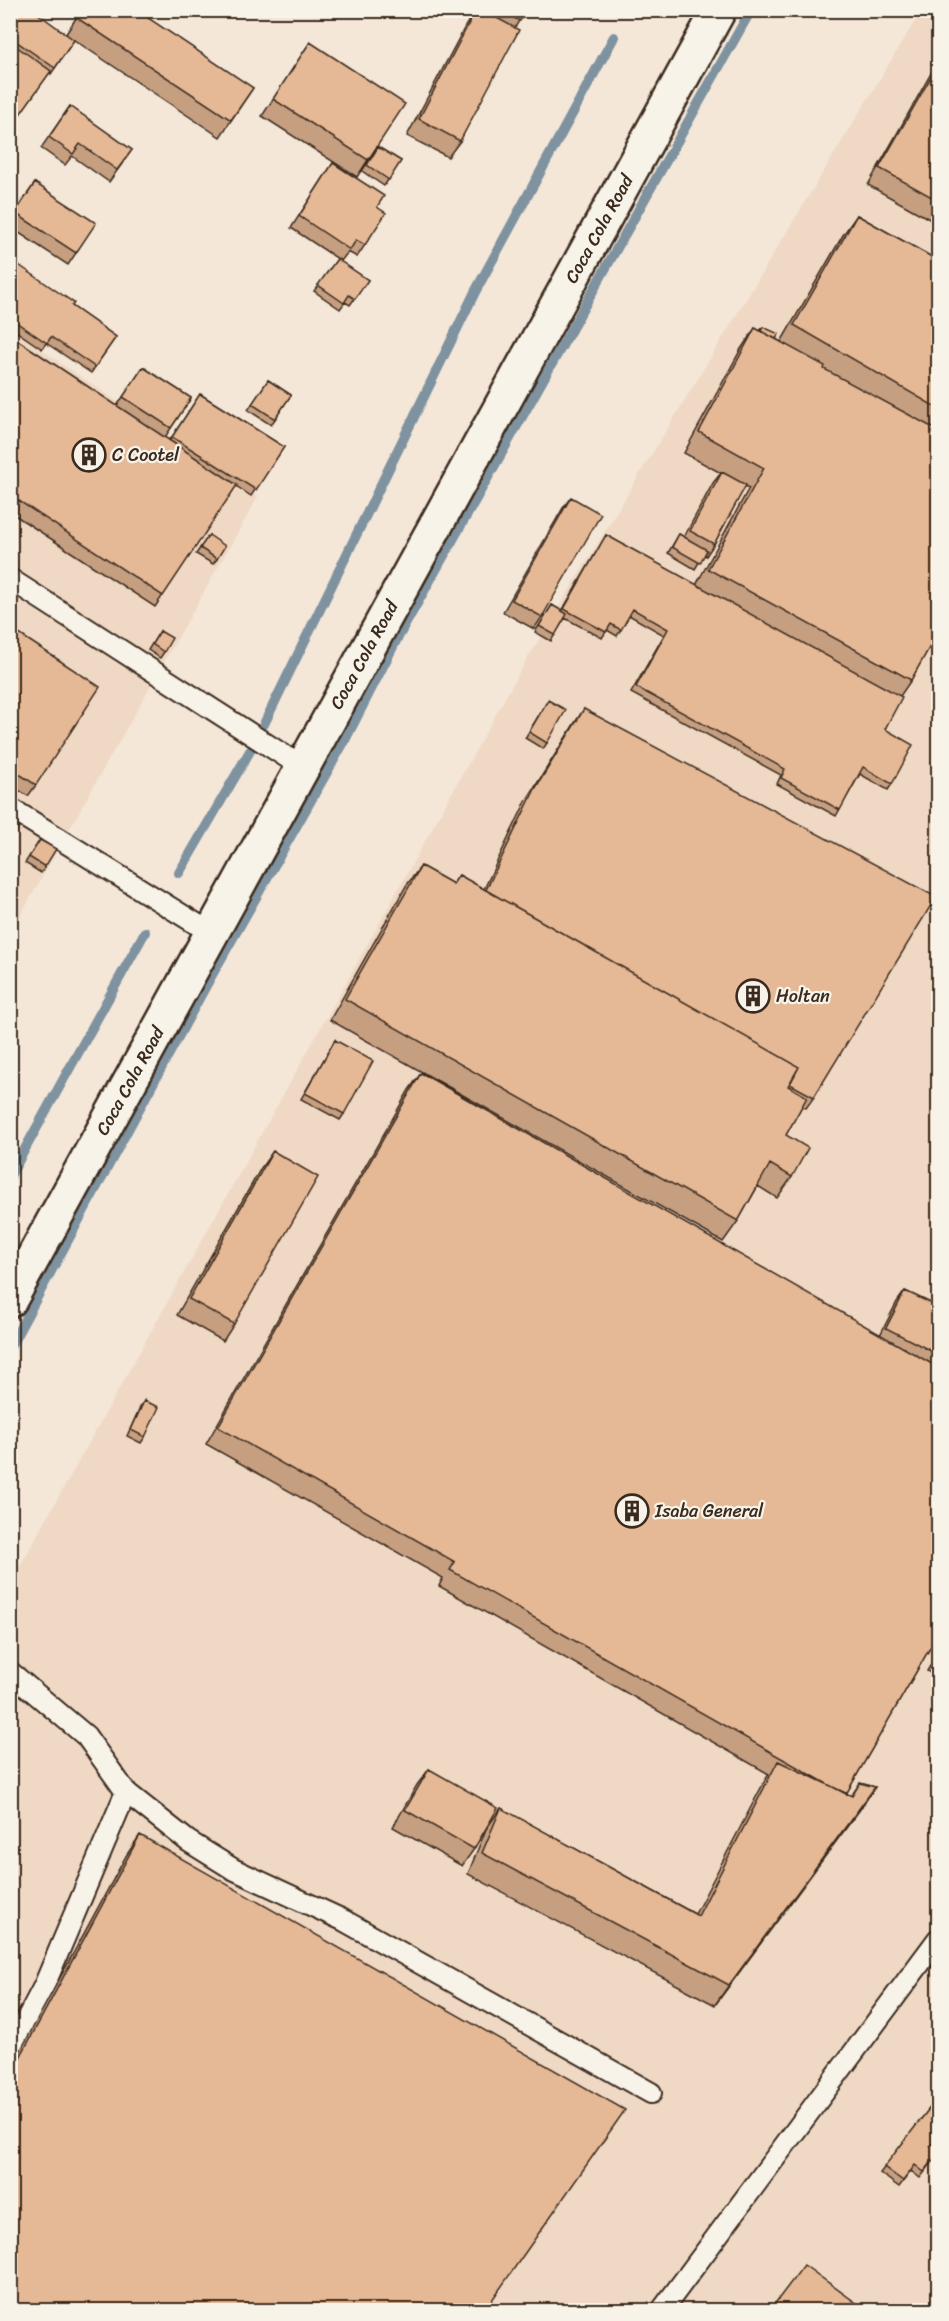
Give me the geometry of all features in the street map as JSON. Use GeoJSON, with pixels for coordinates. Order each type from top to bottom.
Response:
{"type":"FeatureCollection","features":[{"type":"Feature","properties":{"kind":"main road","name":"Coca Cola Road"},"geometry":{"type":"LineString","coordinates":[[10,1300],[719,10]]}},
{"type":"Feature","properties":{"kind":"lane"},"geometry":{"type":"LineString","coordinates":[[10,579],[302,767]]}},
{"type":"Feature","properties":{"kind":"lane"},"geometry":{"type":"LineString","coordinates":[[10,808],[211,933]]}},
{"type":"Feature","properties":{"kind":"lane"},"geometry":{"type":"LineString","coordinates":[[10,1672],[39,1694],[86,1736],[126,1792],[188,1841],[233,1869],[343,1920],[651,2093]]}},
{"type":"Feature","properties":{"kind":"lane"},"geometry":{"type":"LineString","coordinates":[[10,2051],[44,1986],[126,1792]]}},
{"type":"Feature","properties":{"kind":"lane"},"geometry":{"type":"LineString","coordinates":[[662,2310],[939,1939]]}},
{"type":"Feature","properties":{"kind":"shaded area"},"geometry":{"type":"Polygon","coordinates":[[[921,11],[938,11],[938,2310],[11,2310],[11,1582],[520,671],[921,11]]]}},
{"type":"Feature","properties":{"kind":"shaded area"},"geometry":{"type":"Polygon","coordinates":[[[11,329],[258,497],[11,932],[11,329]]]}},
{"type":"Feature","properties":{"kind":"building"},"geometry":{"type":"Polygon","coordinates":[[[16,10],[33,10],[74,40],[55,68],[10,37],[10,18],[16,10]]]}},
{"type":"Feature","properties":{"kind":"building"},"geometry":{"type":"Polygon","coordinates":[[[82,10],[136,10],[253,88],[231,120],[77,18],[82,10]]]}},
{"type":"Feature","properties":{"kind":"building"},"geometry":{"type":"Polygon","coordinates":[[[476,10],[482,10],[519,30],[460,141],[419,119],[476,10]]]}},
{"type":"Feature","properties":{"kind":"building"},"geometry":{"type":"Polygon","coordinates":[[[498,10],[525,10],[520,21],[498,10]]]}},
{"type":"Feature","properties":{"kind":"building"},"geometry":{"type":"Polygon","coordinates":[[[10,42],[51,71],[10,128],[10,42]]]}},
{"type":"Feature","properties":{"kind":"building"},"geometry":{"type":"Polygon","coordinates":[[[310,42],[405,104],[368,160],[273,99],[310,42]]]}},
{"type":"Feature","properties":{"kind":"building"},"geometry":{"type":"Polygon","coordinates":[[[939,63],[939,201],[879,168],[939,63]]]}},
{"type":"Feature","properties":{"kind":"building"},"geometry":{"type":"Polygon","coordinates":[[[70,106],[132,150],[117,170],[80,144],[73,154],[49,137],[70,106]]]}},
{"type":"Feature","properties":{"kind":"building"},"geometry":{"type":"Polygon","coordinates":[[[378,147],[401,161],[389,180],[367,165],[378,147]]]}},
{"type":"Feature","properties":{"kind":"building"},"geometry":{"type":"Polygon","coordinates":[[[333,163],[384,196],[377,207],[386,213],[365,245],[356,240],[350,250],[299,216],[333,163]]]}},
{"type":"Feature","properties":{"kind":"building"},"geometry":{"type":"Polygon","coordinates":[[[35,183],[96,223],[76,253],[15,213],[35,183]]]}},
{"type":"Feature","properties":{"kind":"building"},"geometry":{"type":"Polygon","coordinates":[[[857,215],[939,261],[939,409],[794,325],[857,215]]]}},
{"type":"Feature","properties":{"kind":"building"},"geometry":{"type":"Polygon","coordinates":[[[10,259],[74,303],[72,306],[116,337],[95,367],[51,337],[47,343],[10,318],[10,259]]]}},
{"type":"Feature","properties":{"kind":"building"},"geometry":{"type":"Polygon","coordinates":[[[337,259],[368,280],[355,299],[349,295],[344,303],[318,285],[337,259]]]}},
{"type":"Feature","properties":{"kind":"building"},"geometry":{"type":"Polygon","coordinates":[[[763,327],[779,334],[776,339],[761,331],[763,327]]]}},
{"type":"Feature","properties":{"kind":"building"},"geometry":{"type":"Polygon","coordinates":[[[755,328],[825,366],[824,369],[939,431],[939,630],[911,680],[708,569],[764,468],[699,432],[755,328]]]}},
{"type":"Feature","properties":{"kind":"building","name":"C Cootel"},"geometry":{"type":"Polygon","coordinates":[[[10,335],[237,485],[163,596],[10,495],[10,335]]]}},
{"type":"Feature","properties":{"kind":"building"},"geometry":{"type":"Polygon","coordinates":[[[143,367],[191,398],[171,428],[123,397],[143,367]]]}},
{"type":"Feature","properties":{"kind":"building"},"geometry":{"type":"Polygon","coordinates":[[[268,380],[291,395],[275,419],[252,404],[268,380]]]}},
{"type":"Feature","properties":{"kind":"building"},"geometry":{"type":"Polygon","coordinates":[[[200,394],[284,447],[256,490],[172,437],[200,394]]]}},
{"type":"Feature","properties":{"kind":"building"},"geometry":{"type":"Polygon","coordinates":[[[722,472],[746,485],[714,544],[690,531],[722,472]]]}},
{"type":"Feature","properties":{"kind":"building"},"geometry":{"type":"Polygon","coordinates":[[[571,497],[601,514],[542,617],[512,600],[571,497]]]}},
{"type":"Feature","properties":{"kind":"building"},"geometry":{"type":"Polygon","coordinates":[[[679,534],[707,550],[700,563],[672,547],[679,534]]]}},
{"type":"Feature","properties":{"kind":"building"},"geometry":{"type":"Polygon","coordinates":[[[209,535],[225,546],[217,559],[200,548],[209,535]]]}},
{"type":"Feature","properties":{"kind":"building"},"geometry":{"type":"Polygon","coordinates":[[[606,535],[902,697],[885,729],[913,745],[892,784],[863,767],[840,810],[781,778],[785,769],[636,687],[668,629],[633,609],[621,630],[611,624],[606,632],[564,609],[606,535]]]}},
{"type":"Feature","properties":{"kind":"building"},"geometry":{"type":"Polygon","coordinates":[[[552,605],[567,614],[555,635],[539,626],[552,605]]]}},
{"type":"Feature","properties":{"kind":"building"},"geometry":{"type":"Polygon","coordinates":[[[10,628],[100,687],[36,785],[10,768],[10,628]]]}},
{"type":"Feature","properties":{"kind":"building"},"geometry":{"type":"Polygon","coordinates":[[[160,631],[172,638],[164,652],[152,644],[160,631]]]}},
{"type":"Feature","properties":{"kind":"building"},"geometry":{"type":"Polygon","coordinates":[[[548,700],[566,710],[547,743],[529,732],[548,700]]]}},
{"type":"Feature","properties":{"kind":"building","name":"Holtan"},"geometry":{"type":"Polygon","coordinates":[[[584,709],[936,897],[814,1097],[790,1084],[799,1067],[486,890],[535,789],[584,709]]]}},
{"type":"Feature","properties":{"kind":"building"},"geometry":{"type":"Polygon","coordinates":[[[10,821],[19,827],[10,839],[10,821]]]}},
{"type":"Feature","properties":{"kind":"building"},"geometry":{"type":"Polygon","coordinates":[[[40,840],[56,849],[45,867],[29,857],[40,840]]]}},
{"type":"Feature","properties":{"kind":"building"},"geometry":{"type":"Polygon","coordinates":[[[421,866],[453,884],[459,875],[799,1067],[788,1086],[807,1097],[786,1135],[808,1148],[792,1177],[770,1164],[738,1221],[345,999],[421,866]]]}},
{"type":"Feature","properties":{"kind":"building"},"geometry":{"type":"Polygon","coordinates":[[[335,1040],[373,1061],[344,1114],[305,1093],[335,1040]]]}},
{"type":"Feature","properties":{"kind":"building","name":"Isaba General"},"geometry":{"type":"Polygon","coordinates":[[[421,1073],[939,1368],[939,1632],[846,1794],[450,1570],[455,1562],[218,1427],[421,1073]]]}},
{"type":"Feature","properties":{"kind":"building"},"geometry":{"type":"Polygon","coordinates":[[[273,1151],[318,1177],[234,1324],[189,1299],[273,1151]]]}},
{"type":"Feature","properties":{"kind":"building"},"geometry":{"type":"Polygon","coordinates":[[[905,1291],[939,1307],[939,1355],[886,1328],[905,1291]]]}},
{"type":"Feature","properties":{"kind":"building"},"geometry":{"type":"Polygon","coordinates":[[[144,1401],[159,1407],[145,1437],[131,1430],[144,1401]]]}},
{"type":"Feature","properties":{"kind":"building"},"geometry":{"type":"Polygon","coordinates":[[[778,1761],[852,1796],[860,1783],[875,1787],[729,1985],[482,1853],[501,1808],[698,1916],[778,1761]]]}},
{"type":"Feature","properties":{"kind":"building"},"geometry":{"type":"Polygon","coordinates":[[[429,1769],[498,1808],[474,1849],[405,1810],[429,1769]]]}},
{"type":"Feature","properties":{"kind":"building"},"geometry":{"type":"Polygon","coordinates":[[[140,1835],[625,2110],[485,2310],[10,2310],[10,2076],[140,1835]]]}},
{"type":"Feature","properties":{"kind":"building"},"geometry":{"type":"Polygon","coordinates":[[[939,2096],[939,2135],[930,2146],[934,2142],[939,2146],[939,2153],[924,2172],[915,2165],[903,2181],[884,2167],[939,2096]]]}},
{"type":"Feature","properties":{"kind":"building"},"geometry":{"type":"Polygon","coordinates":[[[804,2265],[866,2310],[770,2310],[804,2265]]]}},
{"type":"Feature","properties":{"kind":"waterway"},"geometry":{"type":"LineString","coordinates":[[10,1347],[209,980],[344,742],[397,639],[751,10]]}},
{"type":"Feature","properties":{"kind":"waterway"},"geometry":{"type":"LineString","coordinates":[[264,724],[475,292],[614,37]]}},
{"type":"Feature","properties":{"kind":"waterway"},"geometry":{"type":"LineString","coordinates":[[179,873],[250,751]]}},
{"type":"Feature","properties":{"kind":"waterway"},"geometry":{"type":"LineString","coordinates":[[10,1176],[145,932]]}},
{"type":"Feature","properties":{"kind":"place","name":"C Cootel"},"geometry":{"type":"Point","coordinates":[89,455]}},
{"type":"Feature","properties":{"kind":"place","name":"Holtan"},"geometry":{"type":"Point","coordinates":[753,996]}},
{"type":"Feature","properties":{"kind":"place","name":"Isaba General"},"geometry":{"type":"Point","coordinates":[632,1511]}}]}
